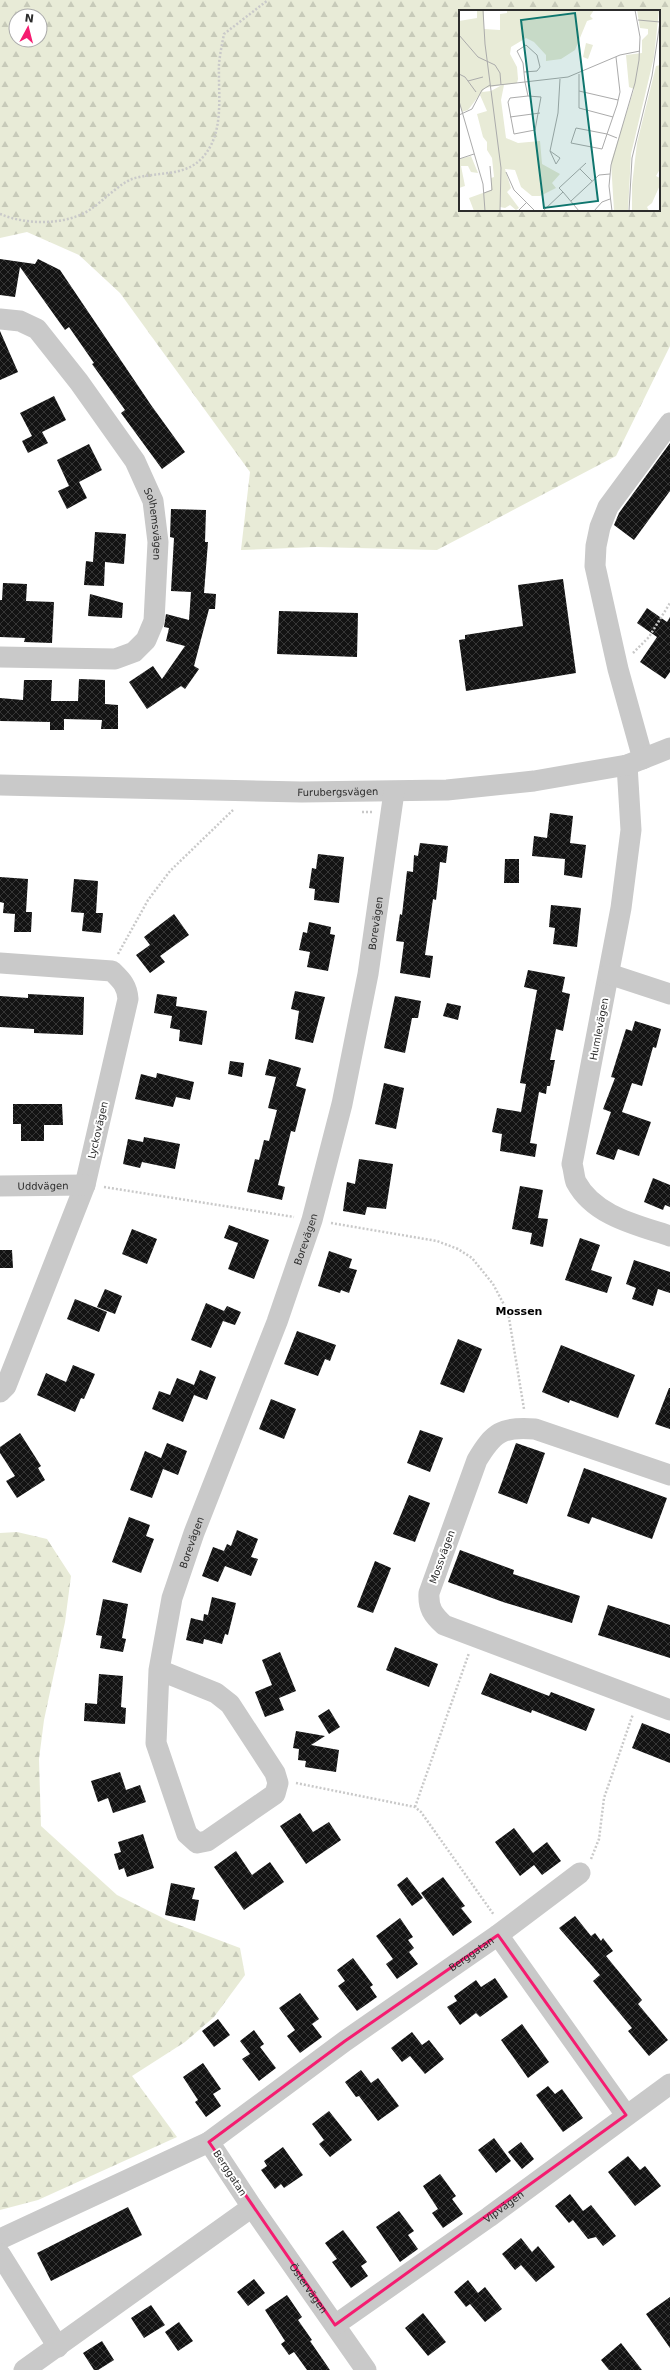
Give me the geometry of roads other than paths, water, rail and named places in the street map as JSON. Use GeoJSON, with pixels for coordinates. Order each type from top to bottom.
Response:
{"type":"FeatureCollection","features":[{"type":"Feature","properties":{"kind":"street","name":"Solhemsvägen"},"geometry":{"type":"LineString","coordinates":[[0,319],[20,321],[37,329],[79,382],[131,455],[153,501],[158,542],[154,621],[146,640],[134,652],[115,659],[0,657]]}},
{"type":"Feature","properties":{"kind":"street","name":"Humlevägen"},"geometry":{"type":"LineString","coordinates":[[670,424],[608,507],[600,527],[596,546],[595,566],[618,669],[635,762],[631,830],[621,908],[610,974],[572,1164],[576,1182],[588,1198],[602,1210],[627,1221],[670,1236]]}},
{"type":"Feature","properties":{"kind":"street","name":"Furubergsvägen"},"geometry":{"type":"LineString","coordinates":[[0,785],[394,792],[499,785],[635,762],[670,748]]}},
{"type":"Feature","properties":{"kind":"street","name":"Borevägen"},"geometry":{"type":"LineString","coordinates":[[159,1670],[209,1690],[230,1704],[275,1773],[278,1783],[276,1794],[207,1841],[197,1843],[188,1834],[156,1742],[159,1670],[172,1598],[191,1540],[276,1322],[312,1220],[342,1104],[368,974],[394,792]]}},
{"type":"Feature","properties":{"kind":"street","name":"Lyckovägen"},"geometry":{"type":"LineString","coordinates":[[0,963],[112,971],[123,981],[127,990],[128,999],[85,1185],[6,1386],[0,1392]]}},
{"type":"Feature","properties":{"kind":"street"},"geometry":{"type":"LineString","coordinates":[[610,974],[670,994]]}},
{"type":"Feature","properties":{"kind":"street","name":"Uddvägen"},"geometry":{"type":"LineString","coordinates":[[0,1186],[85,1185]]}},
{"type":"Feature","properties":{"kind":"street","name":"Mossvägen"},"geometry":{"type":"LineString","coordinates":[[670,1475],[598,1450],[527,1428],[519,1427],[504,1431],[488,1441],[477,1460],[429,1593],[428,1605],[433,1615],[444,1626],[670,1710]]}},
{"type":"Feature","properties":{"kind":"street","name":"Berggatan"},"geometry":{"type":"LineString","coordinates":[[38,2366],[58,2347],[252,2207],[209,2142],[345,2041],[501,1932],[580,1873]]}},
{"type":"Feature","properties":{"kind":"street","name":"Berggatan"},"geometry":{"type":"LineString","coordinates":[[501,1932],[626,2115]]}},
{"type":"Feature","properties":{"kind":"street","name":"Vipvägen"},"geometry":{"type":"LineString","coordinates":[[335,2325],[489,2217],[670,2084]]}},
{"type":"Feature","properties":{"kind":"street"},"geometry":{"type":"LineString","coordinates":[[0,2239],[209,2142]]}},
{"type":"Feature","properties":{"kind":"street","name":"Östervägen"},"geometry":{"type":"LineString","coordinates":[[252,2207],[366,2370]]}},
{"type":"Feature","properties":{"kind":"street"},"geometry":{"type":"LineString","coordinates":[[0,2254],[58,2347]]}},
{"type":"Feature","properties":{"kind":"district","name":"Mossen"},"geometry":{"type":"Point","coordinates":[519,1311]}}]}
